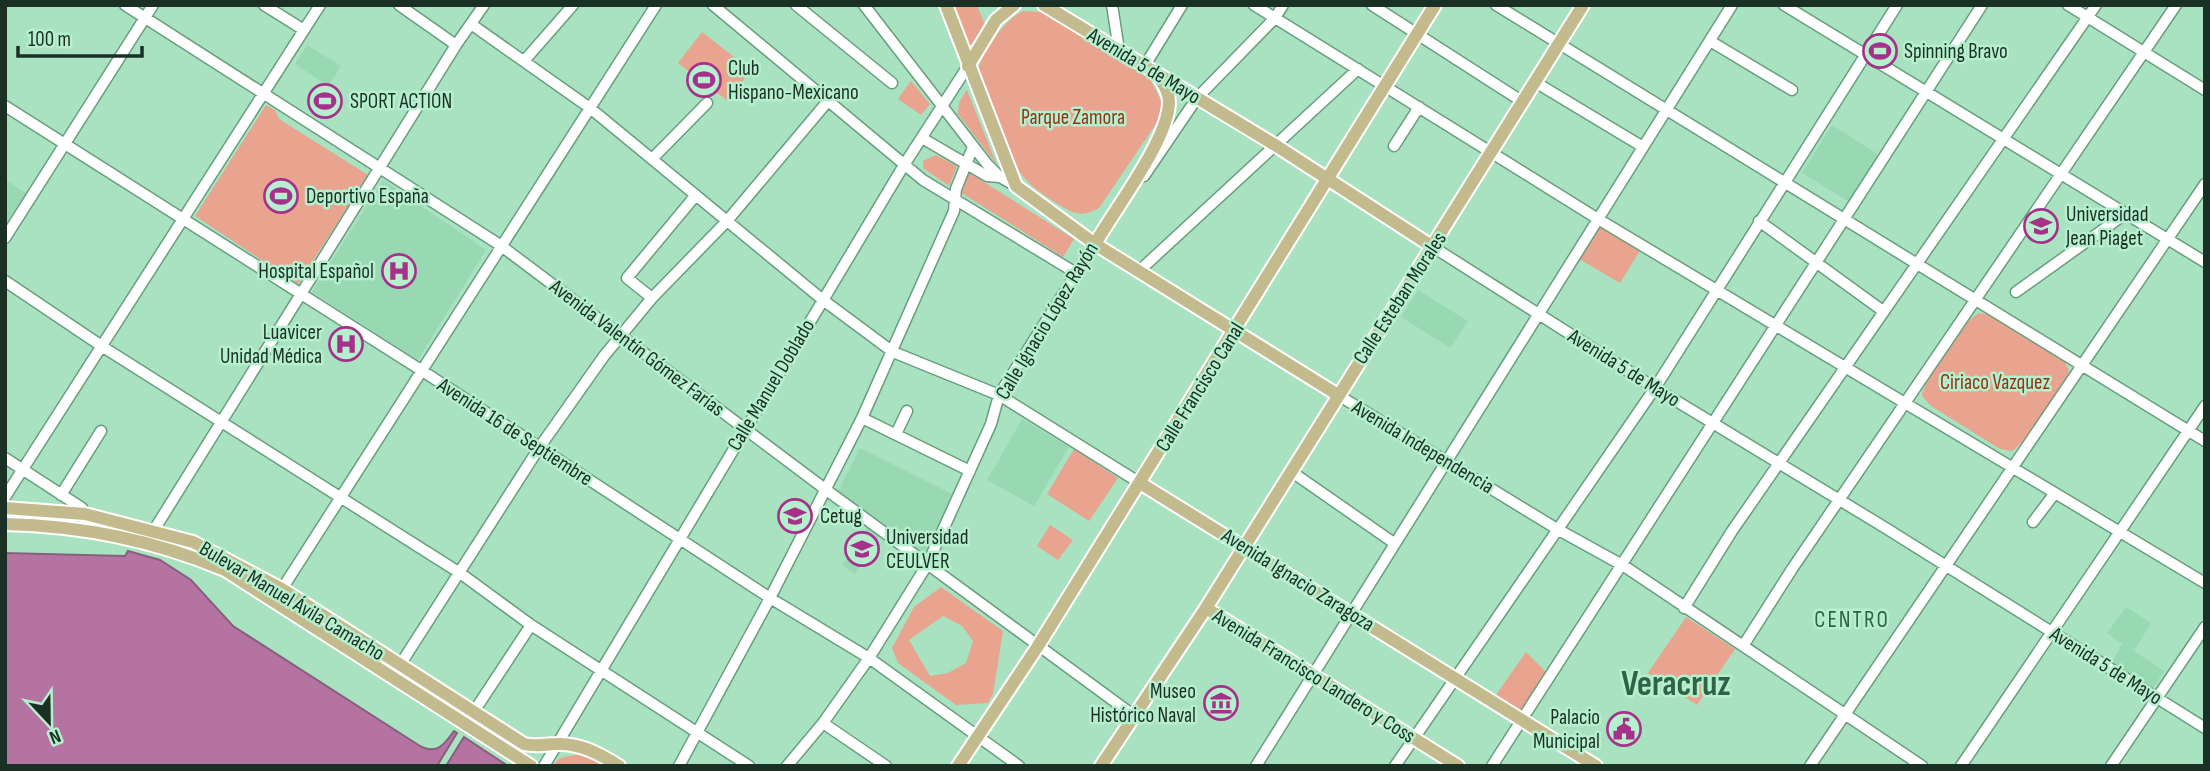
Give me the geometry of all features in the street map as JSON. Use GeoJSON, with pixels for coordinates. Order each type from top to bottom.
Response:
{"type":"FeatureCollection","features":[{"type":"Feature","properties":{"kind":"main road"},"geometry":{"type":"LineString","coordinates":[[946,5],[1016,186]]}},
{"type":"Feature","properties":{"kind":"main road","name":"Avenida 5 de Mayo"},"geometry":{"type":"LineString","coordinates":[[1044,5],[1275,145],[1433,247]]}},
{"type":"Feature","properties":{"kind":"main road","name":"Calle Francisco Canal"},"geometry":{"type":"LineString","coordinates":[[958,766],[1038,646],[1329,181],[1435,5]]}},
{"type":"Feature","properties":{"kind":"main road","name":"Calle Esteban Morales"},"geometry":{"type":"LineString","coordinates":[[1101,766],[1206,608],[1583,5]]}},
{"type":"Feature","properties":{"kind":"main road","name":"Calle Manuel Doblado"},"geometry":{"type":"LineString","coordinates":[[968,66],[1009,7]]}},
{"type":"Feature","properties":{"kind":"main road","name":"Calle Ignacio López Rayón"},"geometry":{"type":"LineString","coordinates":[[1094,244],[1153,149],[1166,117],[1169,102],[1159,76]]}},
{"type":"Feature","properties":{"kind":"main road","name":"Avenida Independencia"},"geometry":{"type":"LineString","coordinates":[[1016,186],[1094,244],[1338,395]]}},
{"type":"Feature","properties":{"kind":"main road","name":"Avenida Ignacio Zaragoza"},"geometry":{"type":"LineString","coordinates":[[1140,483],[1596,766]]}},
{"type":"Feature","properties":{"kind":"main road","name":"Bulevar Manuel Ávila Camacho"},"geometry":{"type":"LineString","coordinates":[[5,509],[85,514],[193,542],[229,559],[282,589],[400,665],[531,766]]}},
{"type":"Feature","properties":{"kind":"main road","name":"Bulevar Manuel Ávila Camacho"},"geometry":{"type":"LineString","coordinates":[[5,524],[86,529],[150,542],[225,570],[470,718],[533,747],[557,743],[598,752],[619,766]]}},
{"type":"Feature","properties":{"kind":"main road","name":"Avenida Francisco Landero y Coss"},"geometry":{"type":"LineString","coordinates":[[1206,608],[1458,766]]}},
{"type":"Feature","properties":{"kind":"street","name":"Avenida Valentín Gómez Farías"},"geometry":{"type":"LineString","coordinates":[[125,5],[500,245],[927,565],[1133,715]]}},
{"type":"Feature","properties":{"kind":"street"},"geometry":{"type":"LineString","coordinates":[[5,238],[153,5]]}},
{"type":"Feature","properties":{"kind":"street"},"geometry":{"type":"LineString","coordinates":[[264,5],[304,30]]}},
{"type":"Feature","properties":{"kind":"street"},"geometry":{"type":"LineString","coordinates":[[5,498],[320,5]]}},
{"type":"Feature","properties":{"kind":"street"},"geometry":{"type":"LineString","coordinates":[[399,5],[456,45]]}},
{"type":"Feature","properties":{"kind":"street"},"geometry":{"type":"LineString","coordinates":[[154,530],[456,45],[484,5]]}},
{"type":"Feature","properties":{"kind":"street"},"geometry":{"type":"LineString","coordinates":[[524,61],[573,5]]}},
{"type":"Feature","properties":{"kind":"street"},"geometry":{"type":"LineString","coordinates":[[282,589],[656,5]]}},
{"type":"Feature","properties":{"kind":"street"},"geometry":{"type":"LineString","coordinates":[[713,5],[904,165],[955,201],[1076,273]]}},
{"type":"Feature","properties":{"kind":"street"},"geometry":{"type":"LineString","coordinates":[[796,5],[892,83]]}},
{"type":"Feature","properties":{"kind":"street","name":"Avenida Independencia"},"geometry":{"type":"LineString","coordinates":[[864,5],[973,147],[1000,177],[1016,186]]}},
{"type":"Feature","properties":{"kind":"street"},"geometry":{"type":"LineString","coordinates":[[1112,5],[1119,50]]}},
{"type":"Feature","properties":{"kind":"street"},"geometry":{"type":"LineString","coordinates":[[1144,67],[1182,5]]}},
{"type":"Feature","properties":{"kind":"street"},"geometry":{"type":"LineString","coordinates":[[1254,5],[1598,219],[2205,583]]}},
{"type":"Feature","properties":{"kind":"street","name":"Calle Ignacio López Rayón"},"geometry":{"type":"LineString","coordinates":[[1120,202],[1146,174],[1197,98],[1275,18],[1283,5]]}},
{"type":"Feature","properties":{"kind":"street"},"geometry":{"type":"LineString","coordinates":[[1372,5],[1523,102]]}},
{"type":"Feature","properties":{"kind":"street"},"geometry":{"type":"LineString","coordinates":[[1496,5],[2082,367],[2205,440]]}},
{"type":"Feature","properties":{"kind":"street"},"geometry":{"type":"LineString","coordinates":[[1256,766],[1732,5]]}},
{"type":"Feature","properties":{"kind":"street"},"geometry":{"type":"LineString","coordinates":[[1784,5],[2205,262]]}},
{"type":"Feature","properties":{"kind":"street"},"geometry":{"type":"LineString","coordinates":[[1395,766],[1453,677],[1655,388],[1897,5]]}},
{"type":"Feature","properties":{"kind":"street"},"geometry":{"type":"LineString","coordinates":[[1492,766],[1982,5]]}},
{"type":"Feature","properties":{"kind":"street"},"geometry":{"type":"LineString","coordinates":[[2068,5],[2142,54],[2205,90]]}},
{"type":"Feature","properties":{"kind":"street"},"geometry":{"type":"LineString","coordinates":[[1684,608],[1779,464],[2096,5]]}},
{"type":"Feature","properties":{"kind":"street"},"geometry":{"type":"LineString","coordinates":[[1744,646],[1905,403],[2176,5]]}},
{"type":"Feature","properties":{"kind":"street","name":"Avenida Ignacio Zaragoza"},"geometry":{"type":"LineString","coordinates":[[471,24],[590,108],[823,300],[893,352],[999,395],[1140,483]]}},
{"type":"Feature","properties":{"kind":"street"},"geometry":{"type":"LineString","coordinates":[[1710,41],[1792,90]]}},
{"type":"Feature","properties":{"kind":"street","name":"Calle Manuel Doblado"},"geometry":{"type":"LineString","coordinates":[[544,766],[678,538],[904,165],[968,66]]}},
{"type":"Feature","properties":{"kind":"street"},"geometry":{"type":"LineString","coordinates":[[1139,271],[1358,69]]}},
{"type":"Feature","properties":{"kind":"street"},"geometry":{"type":"LineString","coordinates":[[1535,82],[1643,147]]}},
{"type":"Feature","properties":{"kind":"street"},"geometry":{"type":"LineString","coordinates":[[400,665],[539,448],[621,335],[652,298],[727,221],[828,101]]}},
{"type":"Feature","properties":{"kind":"street"},"geometry":{"type":"LineString","coordinates":[[652,159],[707,103]]}},
{"type":"Feature","properties":{"kind":"street","name":"Avenida 16 de Septiembre"},"geometry":{"type":"LineString","coordinates":[[5,106],[421,370],[770,598],[869,658],[1019,766]]}},
{"type":"Feature","properties":{"kind":"street"},"geometry":{"type":"LineString","coordinates":[[1394,146],[1419,107]]}},
{"type":"Feature","properties":{"kind":"street"},"geometry":{"type":"LineString","coordinates":[[922,138],[987,176],[1000,177]]}},
{"type":"Feature","properties":{"kind":"street"},"geometry":{"type":"LineString","coordinates":[[679,766],[770,598],[862,418],[954,211],[956,189],[973,147]]}},
{"type":"Feature","properties":{"kind":"street"},"geometry":{"type":"LineString","coordinates":[[1810,766],[1947,566],[2011,466],[2082,367],[2205,184]]}},
{"type":"Feature","properties":{"kind":"street"},"geometry":{"type":"LineString","coordinates":[[652,298],[627,278],[696,195]]}},
{"type":"Feature","properties":{"kind":"street"},"geometry":{"type":"LineString","coordinates":[[2016,292],[2125,214]]}},
{"type":"Feature","properties":{"kind":"street"},"geometry":{"type":"LineString","coordinates":[[1759,221],[1884,311]]}},
{"type":"Feature","properties":{"kind":"street","name":"Calle Ignacio López Rayón"},"geometry":{"type":"LineString","coordinates":[[787,766],[823,723],[869,658],[927,565],[970,471],[999,395],[1094,244]]}},
{"type":"Feature","properties":{"kind":"street","name":"Avenida 5 de Mayo"},"geometry":{"type":"LineString","coordinates":[[1433,247],[1655,388],[1841,500],[2205,728]]}},
{"type":"Feature","properties":{"kind":"street"},"geometry":{"type":"LineString","coordinates":[[5,281],[103,347],[460,573],[531,625],[698,730],[749,766]]}},
{"type":"Feature","properties":{"kind":"street","name":"Avenida Independencia"},"geometry":{"type":"LineString","coordinates":[[1338,395],[1557,529],[1623,566],[1922,766]]}},
{"type":"Feature","properties":{"kind":"street"},"geometry":{"type":"LineString","coordinates":[[1961,766],[2205,405]]}},
{"type":"Feature","properties":{"kind":"street"},"geometry":{"type":"LineString","coordinates":[[896,434],[907,411]]}},
{"type":"Feature","properties":{"kind":"street"},"geometry":{"type":"LineString","coordinates":[[862,418],[970,471]]}},
{"type":"Feature","properties":{"kind":"street"},"geometry":{"type":"LineString","coordinates":[[61,495],[101,431]]}},
{"type":"Feature","properties":{"kind":"street"},"geometry":{"type":"LineString","coordinates":[[5,458],[82,508],[86,529]]}},
{"type":"Feature","properties":{"kind":"street"},"geometry":{"type":"LineString","coordinates":[[1292,472],[1394,543]]}},
{"type":"Feature","properties":{"kind":"street"},"geometry":{"type":"LineString","coordinates":[[2033,522],[2055,493]]}},
{"type":"Feature","properties":{"kind":"street"},"geometry":{"type":"LineString","coordinates":[[470,718],[531,625]]}},
{"type":"Feature","properties":{"kind":"street"},"geometry":{"type":"LineString","coordinates":[[2111,766],[2205,627]]}},
{"type":"Feature","properties":{"kind":"street"},"geometry":{"type":"LineString","coordinates":[[823,723],[886,766]]}},
{"type":"Feature","properties":{"kind":"shaded area"},"geometry":{"type":"Polygon","coordinates":[[[307,45],[341,66],[328,86],[295,64],[307,45]]]}},
{"type":"Feature","properties":{"kind":"shaded area"},"geometry":{"type":"Polygon","coordinates":[[[1832,125],[1879,155],[1849,202],[1802,173],[1832,125]]]}},
{"type":"Feature","properties":{"kind":"shaded area"},"geometry":{"type":"Polygon","coordinates":[[[5,180],[26,193],[5,225],[5,180]]]}},
{"type":"Feature","properties":{"kind":"shaded area","name":"Hospital Español"},"geometry":{"type":"Polygon","coordinates":[[[383,180],[486,250],[418,360],[312,292],[383,180]]]}},
{"type":"Feature","properties":{"kind":"shaded area"},"geometry":{"type":"Polygon","coordinates":[[[1418,290],[1468,321],[1450,348],[1401,317],[1418,290]]]}},
{"type":"Feature","properties":{"kind":"shaded area"},"geometry":{"type":"Polygon","coordinates":[[[1022,419],[1069,447],[1034,506],[987,480],[1022,419]]]}},
{"type":"Feature","properties":{"kind":"shaded area"},"geometry":{"type":"Polygon","coordinates":[[[860,448],[954,495],[926,556],[838,491],[860,448]]]}},
{"type":"Feature","properties":{"kind":"shaded area","name":"Universidad CEULVER"},"geometry":{"type":"Polygon","coordinates":[[[869,525],[881,533],[855,574],[842,565],[869,525]]]}},
{"type":"Feature","properties":{"kind":"shaded area"},"geometry":{"type":"Polygon","coordinates":[[[128,551],[160,560],[191,580],[233,626],[420,746],[436,749],[454,731],[457,733],[437,766],[5,766],[5,553],[125,556],[128,551]]]}},
{"type":"Feature","properties":{"kind":"shaded area"},"geometry":{"type":"Polygon","coordinates":[[[2126,607],[2151,623],[2134,651],[2164,671],[2152,690],[2111,664],[2122,644],[2107,633],[2126,607]]]}},
{"type":"Feature","properties":{"kind":"shaded area"},"geometry":{"type":"Polygon","coordinates":[[[464,737],[508,766],[446,766],[464,737]]]}},
{"type":"Feature","properties":{"kind":"green space"},"geometry":{"type":"Polygon","coordinates":[[[952,5],[977,6],[985,24],[970,50],[952,5]]]}},
{"type":"Feature","properties":{"kind":"green space","name":"Parque Zamora"},"geometry":{"type":"Polygon","coordinates":[[[1023,11],[1041,12],[1150,79],[1162,102],[1162,115],[1099,208],[1087,213],[1073,212],[1062,207],[1041,193],[1022,175],[1015,166],[981,87],[979,69],[984,54],[1003,28],[1023,11]]]}},
{"type":"Feature","properties":{"kind":"green space"},"geometry":{"type":"Polygon","coordinates":[[[702,32],[751,70],[728,101],[678,63],[702,32]]]}},
{"type":"Feature","properties":{"kind":"green space"},"geometry":{"type":"Polygon","coordinates":[[[911,81],[930,104],[921,115],[898,99],[911,81]]]}},
{"type":"Feature","properties":{"kind":"green space"},"geometry":{"type":"Polygon","coordinates":[[[967,90],[997,165],[958,114],[959,102],[967,90]]]}},
{"type":"Feature","properties":{"kind":"green space","name":"Deportivo España"},"geometry":{"type":"Polygon","coordinates":[[[266,105],[275,110],[279,119],[368,175],[298,284],[195,216],[266,105]]]}},
{"type":"Feature","properties":{"kind":"green space"},"geometry":{"type":"Polygon","coordinates":[[[936,155],[957,166],[949,186],[923,168],[923,161],[936,155]]]}},
{"type":"Feature","properties":{"kind":"green space"},"geometry":{"type":"Polygon","coordinates":[[[968,172],[1074,239],[1063,257],[960,192],[968,172]]]}},
{"type":"Feature","properties":{"kind":"green space"},"geometry":{"type":"Polygon","coordinates":[[[1600,224],[1641,249],[1620,283],[1579,259],[1600,224]]]}},
{"type":"Feature","properties":{"kind":"green space","name":"Ciriaco Vazquez"},"geometry":{"type":"Polygon","coordinates":[[[1979,313],[1990,315],[2054,354],[2064,361],[2069,370],[2045,414],[2012,451],[2000,449],[1931,406],[1922,396],[1946,351],[1964,327],[1979,313]]]}},
{"type":"Feature","properties":{"kind":"green space"},"geometry":{"type":"Polygon","coordinates":[[[1074,449],[1118,478],[1089,521],[1047,494],[1074,449]]]}},
{"type":"Feature","properties":{"kind":"green space"},"geometry":{"type":"Polygon","coordinates":[[[1050,525],[1073,540],[1058,560],[1037,546],[1050,525]]]}},
{"type":"Feature","properties":{"kind":"green space"},"geometry":{"type":"Polygon","coordinates":[[[941,587],[1003,631],[993,694],[988,703],[956,705],[898,663],[892,648],[914,607],[941,587]],[[943,616],[909,640],[930,676],[948,673],[966,663],[973,641],[962,626],[943,616]]]}},
{"type":"Feature","properties":{"kind":"green space"},"geometry":{"type":"Polygon","coordinates":[[[1686,617],[1735,649],[1697,705],[1648,673],[1686,617]]]}},
{"type":"Feature","properties":{"kind":"green space"},"geometry":{"type":"Polygon","coordinates":[[[1526,652],[1546,672],[1521,712],[1496,695],[1526,652]]]}},
{"type":"Feature","properties":{"kind":"green space"},"geometry":{"type":"Polygon","coordinates":[[[579,754],[605,766],[552,766],[560,758],[579,754]]]}},
{"type":"Feature","properties":{"kind":"place","name":"Spinning Bravo"},"geometry":{"type":"Point","coordinates":[1880,51]}},
{"type":"Feature","properties":{"kind":"place","name":"Club Hispano-Mexicano"},"geometry":{"type":"Point","coordinates":[704,80]}},
{"type":"Feature","properties":{"kind":"place","name":"SPORT ACTION"},"geometry":{"type":"Point","coordinates":[325,101]}},
{"type":"Feature","properties":{"kind":"place","name":"Deportivo España"},"geometry":{"type":"Point","coordinates":[281,196]}},
{"type":"Feature","properties":{"kind":"place","name":"Universidad Jean Piaget"},"geometry":{"type":"Point","coordinates":[2041,226]}},
{"type":"Feature","properties":{"kind":"place","name":"Hospital Español"},"geometry":{"type":"Point","coordinates":[399,271]}},
{"type":"Feature","properties":{"kind":"place","name":"Luavicer Unidad Médica"},"geometry":{"type":"Point","coordinates":[346,344]}},
{"type":"Feature","properties":{"kind":"place","name":"Cetug"},"geometry":{"type":"Point","coordinates":[795,516]}},
{"type":"Feature","properties":{"kind":"place","name":"Universidad CEULVER"},"geometry":{"type":"Point","coordinates":[862,549]}},
{"type":"Feature","properties":{"kind":"place","name":"Museo Histórico Naval"},"geometry":{"type":"Point","coordinates":[1221,703]}},
{"type":"Feature","properties":{"kind":"place","name":"Palacio Municipal"},"geometry":{"type":"Point","coordinates":[1624,729]}},
{"type":"Feature","properties":{"kind":"district","name":"CENTRO"},"geometry":{"type":"Point","coordinates":[1852,620]}},
{"type":"Feature","properties":{"kind":"district","name":"Veracruz"},"geometry":{"type":"Point","coordinates":[1676,684]}}]}
